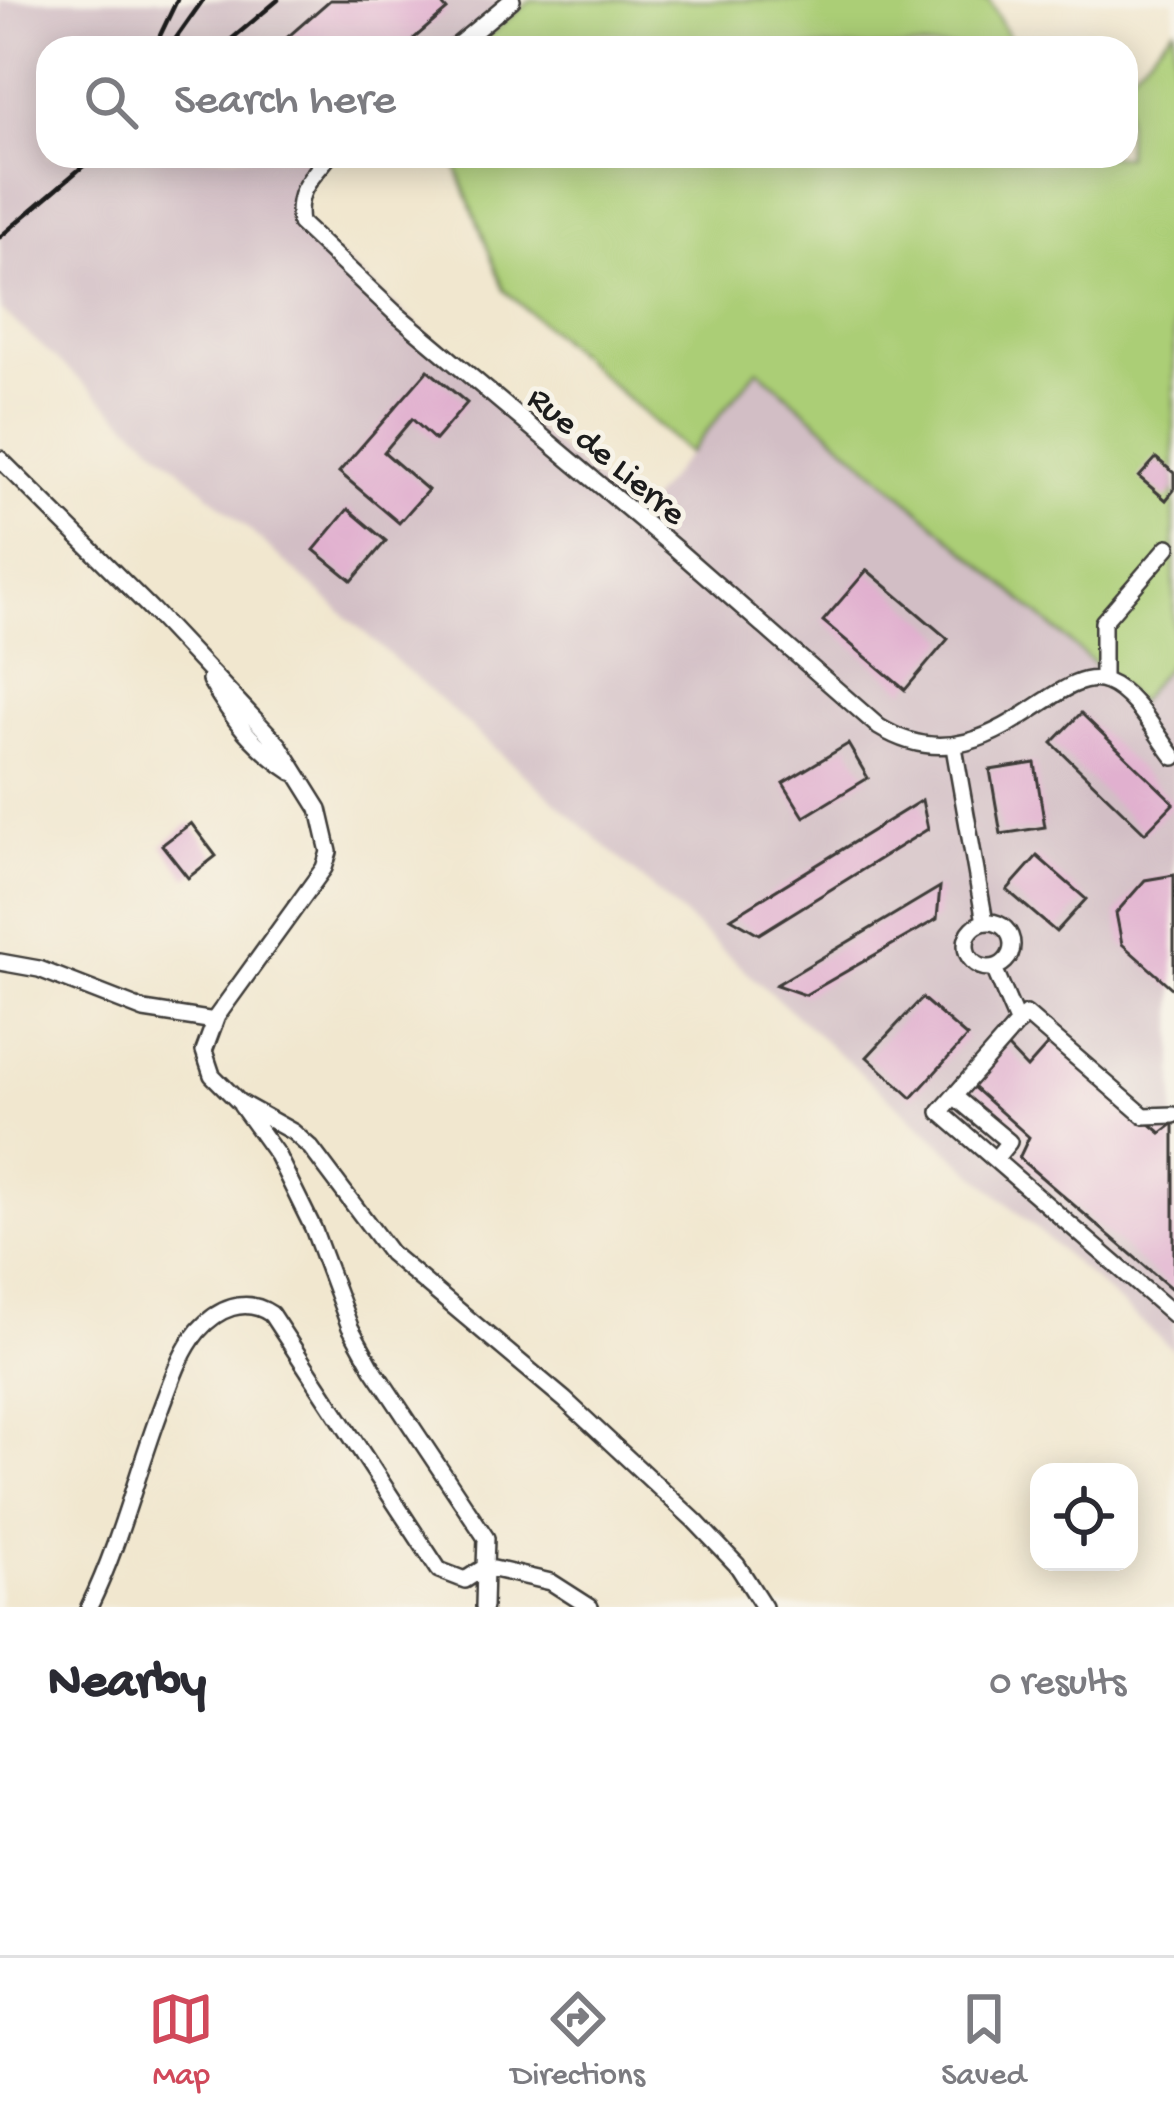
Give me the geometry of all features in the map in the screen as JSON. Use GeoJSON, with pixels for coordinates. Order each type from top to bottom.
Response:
{"type":"FeatureCollection","features":[{"type":"Feature","properties":{"kind":"street"},"geometry":{"type":"LineString","coordinates":[[468,36],[512,0]]}},
{"type":"Feature","properties":{"kind":"street","name":"Rue de Lierre"},"geometry":{"type":"LineString","coordinates":[[319,168],[302,188],[297,206],[300,224],[394,312],[879,727],[900,740],[954,747]]}},
{"type":"Feature","properties":{"kind":"street"},"geometry":{"type":"LineString","coordinates":[[0,459],[279,745],[319,809],[329,852],[324,868],[214,1022],[207,1037],[206,1063],[277,1155],[314,1228],[350,1327],[486,1538],[484,1607]]}},
{"type":"Feature","properties":{"kind":"street"},"geometry":{"type":"LineString","coordinates":[[1103,679],[1103,622],[1168,547]]}},
{"type":"Feature","properties":{"kind":"street"},"geometry":{"type":"LineString","coordinates":[[985,922],[954,747],[989,734],[1083,681],[1103,679],[1122,690],[1174,757]]}},
{"type":"Feature","properties":{"kind":"street"},"geometry":{"type":"LineString","coordinates":[[985,922],[1006,928],[1013,942],[1010,957],[994,968],[976,964],[967,952],[968,937],[985,922]]}},
{"type":"Feature","properties":{"kind":"street"},"geometry":{"type":"LineString","coordinates":[[0,962],[39,969],[144,1010],[214,1022]]}},
{"type":"Feature","properties":{"kind":"street"},"geometry":{"type":"LineString","coordinates":[[994,968],[1018,1024]]}},
{"type":"Feature","properties":{"kind":"street"},"geometry":{"type":"LineString","coordinates":[[1174,1115],[1144,1116],[1026,1014],[940,1112],[1174,1315]]}},
{"type":"Feature","properties":{"kind":"street"},"geometry":{"type":"LineString","coordinates":[[239,1102],[311,1148],[390,1253],[565,1400],[695,1521],[736,1565],[764,1607]]}},
{"type":"Feature","properties":{"kind":"street"},"geometry":{"type":"LineString","coordinates":[[89,1607],[181,1357],[211,1318],[247,1304],[271,1313],[439,1570],[465,1580],[485,1568],[550,1582],[590,1607]]}},
{"type":"Feature","properties":{"kind":"shaded area"},"geometry":{"type":"Polygon","coordinates":[[[0,0],[512,0],[468,36],[36,36],[36,168],[319,168],[302,188],[300,223],[638,516],[758,368],[1137,702],[1174,658],[1174,1351],[0,309],[0,0]]]}},
{"type":"Feature","properties":{"kind":"green space"},"geometry":{"type":"Polygon","coordinates":[[[531,0],[989,0],[1008,36],[488,36],[531,0]]]}},
{"type":"Feature","properties":{"kind":"green space"},"geometry":{"type":"Polygon","coordinates":[[[1174,28],[1174,658],[1138,702],[758,369],[689,453],[504,290],[457,168],[1138,168],[1138,66],[1174,28]]]}},
{"type":"Feature","properties":{"kind":"building"},"geometry":{"type":"Polygon","coordinates":[[[330,0],[438,0],[447,10],[417,36],[289,36],[330,0]]]}},
{"type":"Feature","properties":{"kind":"building"},"geometry":{"type":"Polygon","coordinates":[[[428,370],[467,403],[435,440],[412,419],[384,452],[428,490],[399,523],[339,472],[428,370]]]}},
{"type":"Feature","properties":{"kind":"building"},"geometry":{"type":"Polygon","coordinates":[[[1156,458],[1174,473],[1174,490],[1166,500],[1139,477],[1156,458]]]}},
{"type":"Feature","properties":{"kind":"building"},"geometry":{"type":"Polygon","coordinates":[[[348,509],[386,541],[352,581],[314,550],[348,509]]]}},
{"type":"Feature","properties":{"kind":"building"},"geometry":{"type":"Polygon","coordinates":[[[867,570],[948,639],[905,690],[823,621],[867,570]]]}},
{"type":"Feature","properties":{"kind":"building"},"geometry":{"type":"Polygon","coordinates":[[[1081,713],[1174,803],[1145,833],[1052,743],[1081,713]]]}},
{"type":"Feature","properties":{"kind":"building"},"geometry":{"type":"Polygon","coordinates":[[[848,744],[868,778],[804,817],[783,783],[848,744]]]}},
{"type":"Feature","properties":{"kind":"building"},"geometry":{"type":"Polygon","coordinates":[[[1035,763],[1045,827],[1001,834],[990,770],[1035,763]]]}},
{"type":"Feature","properties":{"kind":"building"},"geometry":{"type":"Polygon","coordinates":[[[922,800],[928,829],[759,934],[731,918],[922,800]]]}},
{"type":"Feature","properties":{"kind":"building"},"geometry":{"type":"Polygon","coordinates":[[[191,823],[216,856],[188,878],[162,845],[191,823]]]}},
{"type":"Feature","properties":{"kind":"building"},"geometry":{"type":"Polygon","coordinates":[[[1037,856],[1086,899],[1056,932],[1007,890],[1037,856]]]}},
{"type":"Feature","properties":{"kind":"building"},"geometry":{"type":"Polygon","coordinates":[[[1174,875],[1174,990],[1122,944],[1116,913],[1145,880],[1174,875]]]}},
{"type":"Feature","properties":{"kind":"building"},"geometry":{"type":"Polygon","coordinates":[[[940,887],[937,919],[805,995],[776,985],[940,887]]]}},
{"type":"Feature","properties":{"kind":"building"},"geometry":{"type":"Polygon","coordinates":[[[922,998],[967,1037],[912,1098],[867,1057],[922,998]]]}},
{"type":"Feature","properties":{"kind":"building"},"geometry":{"type":"Polygon","coordinates":[[[1051,1041],[1161,1133],[1174,1123],[1174,1291],[1019,1158],[1029,1137],[972,1086],[1006,1046],[1027,1068],[1051,1041]]]}},
{"type":"Feature","properties":{"kind":"railway"},"geometry":{"type":"LineString","coordinates":[[160,36],[177,0]]}},
{"type":"Feature","properties":{"kind":"railway"},"geometry":{"type":"LineString","coordinates":[[178,36],[203,0]]}},
{"type":"Feature","properties":{"kind":"railway"},"geometry":{"type":"LineString","coordinates":[[235,36],[278,0]]}},
{"type":"Feature","properties":{"kind":"railway"},"geometry":{"type":"LineString","coordinates":[[0,237],[81,168]]}}]}
